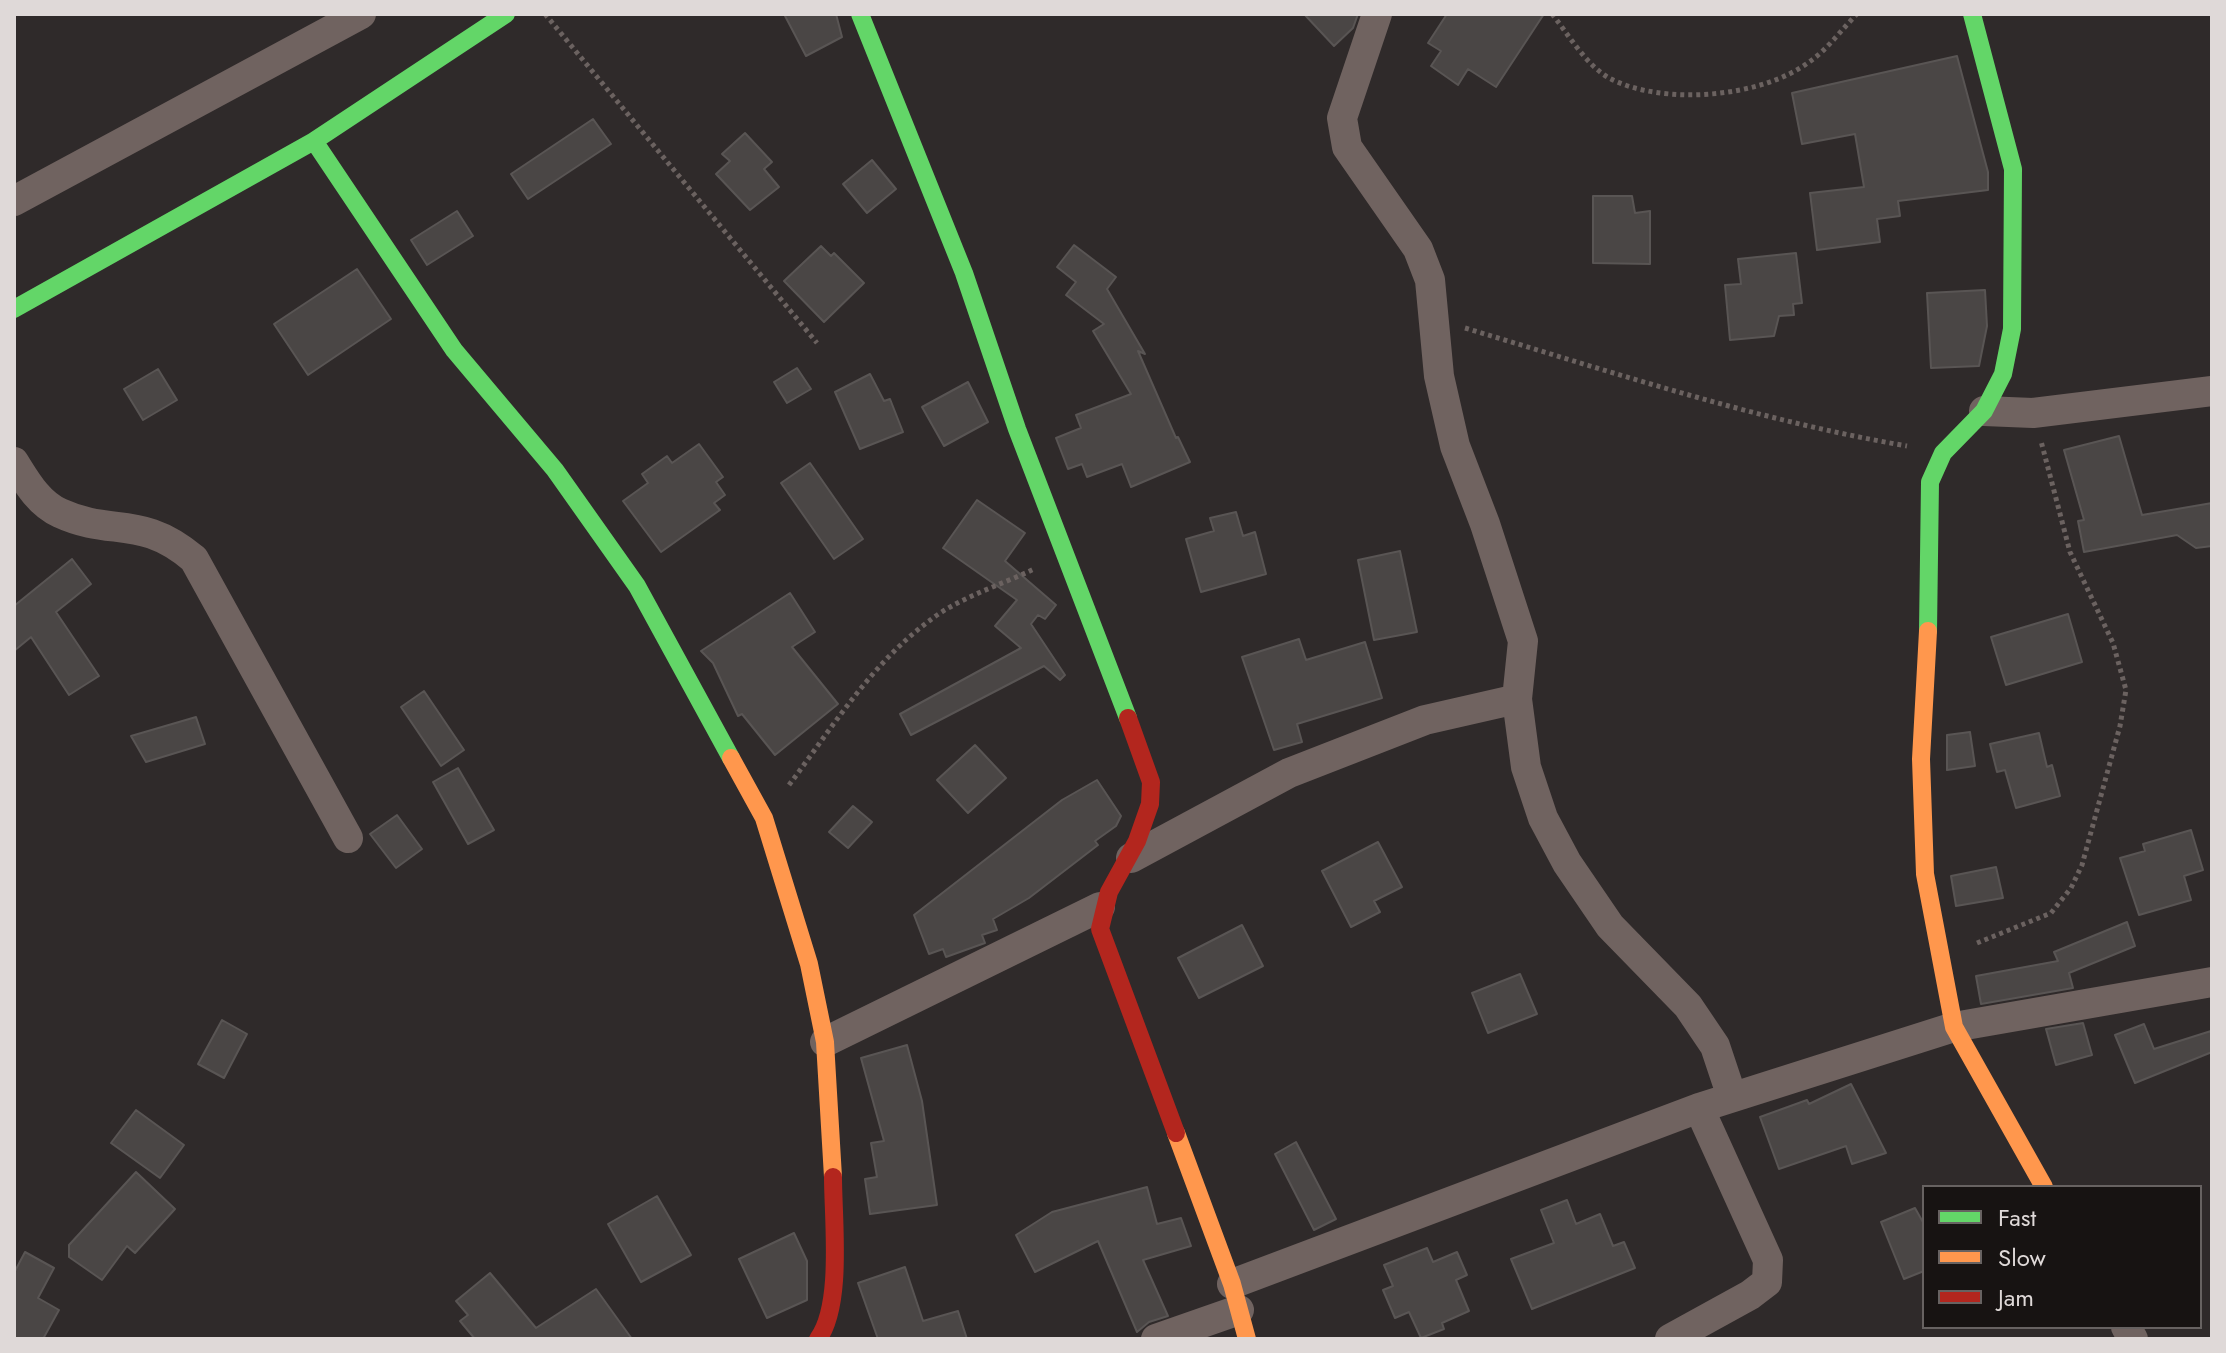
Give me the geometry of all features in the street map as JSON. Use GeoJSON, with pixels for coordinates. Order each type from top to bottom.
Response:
{"type":"FeatureCollection","features":[{"type":"Feature","properties":{"kind":"street"},"geometry":{"type":"LineString","coordinates":[[14,201],[361,14]]}},
{"type":"Feature","properties":{"kind":"street"},"geometry":{"type":"LineString","coordinates":[[14,309],[314,141],[506,14]]}},
{"type":"Feature","properties":{"kind":"street"},"geometry":{"type":"LineString","coordinates":[[825,1042],[1100,907],[1131,858],[1149,816],[1151,782],[1067,552],[1017,429],[964,273],[860,14]]}},
{"type":"Feature","properties":{"kind":"street"},"geometry":{"type":"LineString","coordinates":[[1377,14],[1342,118],[1347,147],[1418,249],[1430,280],[1439,376],[1455,446],[1485,524],[1523,641],[1517,699],[1526,767],[1543,818],[1610,926],[1688,1006],[1715,1046],[1732,1097]]}},
{"type":"Feature","properties":{"kind":"street"},"geometry":{"type":"LineString","coordinates":[[1972,14],[2013,169],[2012,329],[2003,374],[1984,411],[1943,453],[1930,482],[1929,619],[1921,759],[1925,874],[1954,1027],[2043,1185]]}},
{"type":"Feature","properties":{"kind":"street"},"geometry":{"type":"LineString","coordinates":[[314,141],[454,350],[555,470],[637,586],[764,818],[809,964],[825,1042],[833,1159],[832,1305],[827,1327],[818,1339]]}},
{"type":"Feature","properties":{"kind":"street"},"geometry":{"type":"LineString","coordinates":[[1984,411],[2033,413],[2212,391]]}},
{"type":"Feature","properties":{"kind":"street"},"geometry":{"type":"LineString","coordinates":[[14,462],[35,494],[58,512],[87,521],[149,530],[173,541],[194,559],[348,838]]}},
{"type":"Feature","properties":{"kind":"street"},"geometry":{"type":"LineString","coordinates":[[1131,858],[1289,773],[1425,720],[1517,699]]}},
{"type":"Feature","properties":{"kind":"street"},"geometry":{"type":"LineString","coordinates":[[1100,907],[1100,929],[1240,1311]]}},
{"type":"Feature","properties":{"kind":"street"},"geometry":{"type":"LineString","coordinates":[[1156,1339],[1240,1311],[1699,1108],[1954,1027],[2212,982]]}},
{"type":"Feature","properties":{"kind":"street"},"geometry":{"type":"LineString","coordinates":[[1670,1339],[1750,1295],[1767,1282],[1768,1260],[1699,1108]]}},
{"type":"Feature","properties":{"kind":"path"},"geometry":{"type":"LineString","coordinates":[[545,14],[817,343]]}},
{"type":"Feature","properties":{"kind":"path"},"geometry":{"type":"LineString","coordinates":[[1552,14],[1585,56],[1608,77],[1644,91],[1712,95],[1773,82],[1810,62],[1857,14]]}},
{"type":"Feature","properties":{"kind":"path"},"geometry":{"type":"LineString","coordinates":[[1434,318],[1642,383],[1810,430],[1943,453]]}},
{"type":"Feature","properties":{"kind":"path"},"geometry":{"type":"LineString","coordinates":[[1940,956],[2051,913],[2071,888],[2082,865],[2120,726],[2126,690],[2113,643],[2070,552],[2033,413]]}},
{"type":"Feature","properties":{"kind":"path"},"geometry":{"type":"LineString","coordinates":[[764,818],[882,662],[907,639],[931,619],[1067,552]]}},
{"type":"Feature","properties":{"kind":"building"},"geometry":{"type":"Polygon","coordinates":[[[784,14],[836,14],[842,37],[806,56],[784,14]]]}},
{"type":"Feature","properties":{"kind":"building"},"geometry":{"type":"Polygon","coordinates":[[[1304,14],[1358,14],[1353,28],[1334,46],[1304,14]]]}},
{"type":"Feature","properties":{"kind":"building"},"geometry":{"type":"Polygon","coordinates":[[[1447,14],[1544,14],[1496,87],[1468,69],[1458,85],[1431,66],[1441,51],[1428,43],[1447,14]]]}},
{"type":"Feature","properties":{"kind":"building"},"geometry":{"type":"Polygon","coordinates":[[[1957,56],[1988,172],[1988,190],[1898,201],[1900,216],[1877,219],[1880,242],[1817,250],[1810,193],[1864,187],[1855,134],[1802,144],[1792,93],[1957,56]]]}},
{"type":"Feature","properties":{"kind":"building"},"geometry":{"type":"Polygon","coordinates":[[[593,119],[611,144],[528,199],[511,174],[593,119]]]}},
{"type":"Feature","properties":{"kind":"building"},"geometry":{"type":"Polygon","coordinates":[[[745,133],[772,162],[764,169],[779,187],[750,210],[716,174],[730,161],[722,154],[745,133]]]}},
{"type":"Feature","properties":{"kind":"building"},"geometry":{"type":"Polygon","coordinates":[[[872,160],[896,189],[867,213],[843,184],[872,160]]]}},
{"type":"Feature","properties":{"kind":"building"},"geometry":{"type":"Polygon","coordinates":[[[1593,196],[1632,196],[1635,213],[1650,211],[1650,264],[1593,263],[1593,196]]]}},
{"type":"Feature","properties":{"kind":"building"},"geometry":{"type":"Polygon","coordinates":[[[457,211],[473,236],[427,265],[411,240],[457,211]]]}},
{"type":"Feature","properties":{"kind":"building"},"geometry":{"type":"Polygon","coordinates":[[[1074,245],[1116,277],[1107,289],[1145,354],[1138,351],[1176,438],[1190,462],[1131,487],[1122,464],[1087,477],[1082,464],[1068,469],[1056,438],[1081,428],[1076,415],[1131,394],[1093,331],[1104,324],[1066,295],[1076,282],[1057,267],[1074,245]]]}},
{"type":"Feature","properties":{"kind":"building"},"geometry":{"type":"Polygon","coordinates":[[[821,246],[831,256],[834,253],[864,283],[824,322],[784,281],[821,246]]]}},
{"type":"Feature","properties":{"kind":"building"},"geometry":{"type":"Polygon","coordinates":[[[1796,253],[1802,303],[1793,304],[1794,315],[1779,316],[1774,336],[1730,340],[1725,285],[1741,284],[1738,259],[1796,253]]]}},
{"type":"Feature","properties":{"kind":"building"},"geometry":{"type":"Polygon","coordinates":[[[357,269],[391,319],[308,375],[274,324],[357,269]]]}},
{"type":"Feature","properties":{"kind":"building"},"geometry":{"type":"Polygon","coordinates":[[[1985,290],[1987,326],[1979,366],[1931,368],[1927,293],[1985,290]]]}},
{"type":"Feature","properties":{"kind":"building"},"geometry":{"type":"Polygon","coordinates":[[[797,368],[811,389],[787,403],[774,382],[797,368]]]}},
{"type":"Feature","properties":{"kind":"building"},"geometry":{"type":"Polygon","coordinates":[[[158,369],[177,400],[143,420],[124,389],[158,369]]]}},
{"type":"Feature","properties":{"kind":"building"},"geometry":{"type":"Polygon","coordinates":[[[870,374],[884,401],[890,399],[903,432],[860,449],[835,392],[870,374]]]}},
{"type":"Feature","properties":{"kind":"building"},"geometry":{"type":"Polygon","coordinates":[[[968,382],[988,422],[944,446],[922,407],[968,382]]]}},
{"type":"Feature","properties":{"kind":"building"},"geometry":{"type":"Polygon","coordinates":[[[2119,436],[2142,515],[2212,503],[2212,546],[2196,548],[2177,535],[2084,552],[2078,521],[2084,520],[2064,450],[2119,436]]]}},
{"type":"Feature","properties":{"kind":"building"},"geometry":{"type":"Polygon","coordinates":[[[699,444],[723,477],[716,482],[725,495],[714,503],[720,510],[661,552],[623,501],[648,483],[642,474],[667,456],[672,463],[699,444]]]}},
{"type":"Feature","properties":{"kind":"building"},"geometry":{"type":"Polygon","coordinates":[[[810,463],[863,539],[834,559],[781,483],[810,463]]]}},
{"type":"Feature","properties":{"kind":"building"},"geometry":{"type":"Polygon","coordinates":[[[977,500],[1025,533],[1005,561],[1056,605],[1045,619],[1038,615],[1031,624],[1065,675],[1060,680],[1044,666],[911,735],[900,714],[1021,648],[995,626],[1017,600],[943,548],[977,500]]]}},
{"type":"Feature","properties":{"kind":"building"},"geometry":{"type":"Polygon","coordinates":[[[1236,512],[1243,536],[1255,532],[1266,574],[1201,592],[1186,539],[1214,531],[1210,518],[1236,512]]]}},
{"type":"Feature","properties":{"kind":"building"},"geometry":{"type":"Polygon","coordinates":[[[1400,551],[1417,632],[1374,640],[1358,560],[1400,551]]]}},
{"type":"Feature","properties":{"kind":"building"},"geometry":{"type":"Polygon","coordinates":[[[72,559],[91,584],[56,612],[99,676],[69,695],[31,637],[14,651],[14,606],[72,559]]]}},
{"type":"Feature","properties":{"kind":"building"},"geometry":{"type":"Polygon","coordinates":[[[790,593],[815,632],[792,647],[838,704],[775,755],[742,714],[738,716],[713,663],[701,651],[790,593]]]}},
{"type":"Feature","properties":{"kind":"building"},"geometry":{"type":"Polygon","coordinates":[[[2068,614],[2082,662],[2006,685],[1991,637],[2068,614]]]}},
{"type":"Feature","properties":{"kind":"building"},"geometry":{"type":"Polygon","coordinates":[[[1299,639],[1306,660],[1365,642],[1382,698],[1297,724],[1302,742],[1274,750],[1242,657],[1299,639]]]}},
{"type":"Feature","properties":{"kind":"building"},"geometry":{"type":"Polygon","coordinates":[[[424,691],[464,750],[441,766],[401,707],[424,691]]]}},
{"type":"Feature","properties":{"kind":"building"},"geometry":{"type":"Polygon","coordinates":[[[196,717],[205,744],[146,762],[131,736],[196,717]]]}},
{"type":"Feature","properties":{"kind":"building"},"geometry":{"type":"Polygon","coordinates":[[[1970,732],[1975,766],[1947,770],[1947,735],[1970,732]]]}},
{"type":"Feature","properties":{"kind":"building"},"geometry":{"type":"Polygon","coordinates":[[[2039,733],[2047,767],[2052,765],[2060,796],[2016,808],[2005,770],[1997,772],[1990,744],[2039,733]]]}},
{"type":"Feature","properties":{"kind":"building"},"geometry":{"type":"Polygon","coordinates":[[[975,745],[1006,778],[968,813],[937,780],[975,745]]]}},
{"type":"Feature","properties":{"kind":"building"},"geometry":{"type":"Polygon","coordinates":[[[458,768],[494,830],[468,844],[433,782],[458,768]]]}},
{"type":"Feature","properties":{"kind":"building"},"geometry":{"type":"Polygon","coordinates":[[[1097,780],[1121,816],[1116,826],[1095,841],[1098,845],[1029,898],[993,919],[997,930],[982,935],[985,943],[946,957],[943,949],[929,954],[914,915],[1062,800],[1097,780]]]}},
{"type":"Feature","properties":{"kind":"building"},"geometry":{"type":"Polygon","coordinates":[[[853,806],[872,822],[848,848],[829,832],[853,806]]]}},
{"type":"Feature","properties":{"kind":"building"},"geometry":{"type":"Polygon","coordinates":[[[397,815],[422,849],[396,868],[370,834],[397,815]]]}},
{"type":"Feature","properties":{"kind":"building"},"geometry":{"type":"Polygon","coordinates":[[[2191,830],[2203,870],[2184,876],[2191,900],[2139,915],[2120,858],[2145,851],[2143,844],[2191,830]]]}},
{"type":"Feature","properties":{"kind":"building"},"geometry":{"type":"Polygon","coordinates":[[[1378,842],[1402,887],[1374,901],[1380,912],[1351,927],[1322,871],[1378,842]]]}},
{"type":"Feature","properties":{"kind":"building"},"geometry":{"type":"Polygon","coordinates":[[[1996,867],[2003,898],[1956,906],[1951,876],[1996,867]]]}},
{"type":"Feature","properties":{"kind":"building"},"geometry":{"type":"Polygon","coordinates":[[[2127,922],[2135,946],[2069,973],[2073,988],[1981,1004],[1976,976],[2058,961],[2054,952],[2127,922]]]}},
{"type":"Feature","properties":{"kind":"building"},"geometry":{"type":"Polygon","coordinates":[[[1242,925],[1263,966],[1199,998],[1178,958],[1242,925]]]}},
{"type":"Feature","properties":{"kind":"building"},"geometry":{"type":"Polygon","coordinates":[[[1520,974],[1537,1014],[1488,1033],[1472,993],[1520,974]]]}},
{"type":"Feature","properties":{"kind":"building"},"geometry":{"type":"Polygon","coordinates":[[[222,1020],[247,1034],[224,1078],[198,1064],[222,1020]]]}},
{"type":"Feature","properties":{"kind":"building"},"geometry":{"type":"Polygon","coordinates":[[[2083,1023],[2092,1055],[2056,1065],[2046,1029],[2083,1023]]]}},
{"type":"Feature","properties":{"kind":"building"},"geometry":{"type":"Polygon","coordinates":[[[2144,1024],[2154,1049],[2211,1031],[2212,1052],[2135,1083],[2115,1035],[2144,1024]]]}},
{"type":"Feature","properties":{"kind":"building"},"geometry":{"type":"Polygon","coordinates":[[[907,1045],[922,1101],[937,1205],[870,1214],[865,1179],[877,1177],[871,1143],[884,1141],[861,1058],[907,1045]]]}},
{"type":"Feature","properties":{"kind":"building"},"geometry":{"type":"Polygon","coordinates":[[[1851,1084],[1886,1153],[1852,1164],[1846,1146],[1779,1169],[1760,1117],[1807,1100],[1809,1104],[1851,1084]]]}},
{"type":"Feature","properties":{"kind":"building"},"geometry":{"type":"Polygon","coordinates":[[[136,1110],[184,1145],[160,1178],[111,1143],[136,1110]]]}},
{"type":"Feature","properties":{"kind":"building"},"geometry":{"type":"Polygon","coordinates":[[[1296,1142],[1336,1219],[1314,1230],[1275,1154],[1296,1142]]]}},
{"type":"Feature","properties":{"kind":"building"},"geometry":{"type":"Polygon","coordinates":[[[136,1172],[175,1209],[135,1253],[127,1246],[102,1280],[69,1257],[69,1245],[136,1172]]]}},
{"type":"Feature","properties":{"kind":"building"},"geometry":{"type":"Polygon","coordinates":[[[1147,1187],[1157,1224],[1181,1218],[1191,1246],[1143,1260],[1168,1316],[1149,1322],[1137,1332],[1098,1241],[1035,1272],[1016,1235],[1052,1212],[1147,1187]]]}},
{"type":"Feature","properties":{"kind":"building"},"geometry":{"type":"Polygon","coordinates":[[[657,1196],[691,1255],[641,1282],[608,1224],[657,1196]]]}},
{"type":"Feature","properties":{"kind":"building"},"geometry":{"type":"Polygon","coordinates":[[[1567,1200],[1576,1224],[1600,1214],[1613,1246],[1624,1242],[1635,1268],[1532,1309],[1511,1259],[1554,1243],[1541,1210],[1567,1200]]]}},
{"type":"Feature","properties":{"kind":"building"},"geometry":{"type":"Polygon","coordinates":[[[1915,1208],[1922,1220],[1922,1272],[1904,1279],[1881,1222],[1915,1208]]]}},
{"type":"Feature","properties":{"kind":"building"},"geometry":{"type":"Polygon","coordinates":[[[794,1233],[807,1261],[807,1300],[767,1318],[739,1259],[794,1233]]]}},
{"type":"Feature","properties":{"kind":"building"},"geometry":{"type":"Polygon","coordinates":[[[1427,1248],[1433,1262],[1457,1252],[1467,1275],[1456,1280],[1469,1311],[1442,1323],[1444,1329],[1421,1338],[1409,1312],[1395,1318],[1383,1290],[1393,1286],[1384,1265],[1427,1248]]]}},
{"type":"Feature","properties":{"kind":"building"},"geometry":{"type":"Polygon","coordinates":[[[25,1252],[54,1268],[38,1298],[59,1310],[43,1339],[14,1339],[14,1273],[25,1252]]]}},
{"type":"Feature","properties":{"kind":"building"},"geometry":{"type":"Polygon","coordinates":[[[905,1267],[923,1321],[958,1311],[967,1339],[878,1339],[858,1283],[905,1267]]]}},
{"type":"Feature","properties":{"kind":"building"},"geometry":{"type":"Polygon","coordinates":[[[490,1273],[536,1328],[596,1289],[632,1339],[475,1339],[460,1321],[468,1315],[456,1301],[490,1273]]]}},
{"type":"Feature","properties":{"kind":"traffic: fast"},"geometry":{"type":"LineString","coordinates":[[14,309],[314,141],[506,14]]}},
{"type":"Feature","properties":{"kind":"traffic: fast"},"geometry":{"type":"LineString","coordinates":[[860,14],[964,273],[1017,429],[1128,718]]}},
{"type":"Feature","properties":{"kind":"traffic: fast"},"geometry":{"type":"LineString","coordinates":[[1928,631],[1930,482],[1943,453],[1984,411],[2003,374],[2012,329],[2013,169],[1972,14]]}},
{"type":"Feature","properties":{"kind":"traffic: fast"},"geometry":{"type":"LineString","coordinates":[[314,141],[454,350],[555,470],[637,586],[731,758]]}},
{"type":"Feature","properties":{"kind":"traffic: slow"},"geometry":{"type":"LineString","coordinates":[[1928,631],[1921,759],[1925,874],[1954,1027],[2043,1185]]}},
{"type":"Feature","properties":{"kind":"traffic: slow"},"geometry":{"type":"LineString","coordinates":[[731,758],[764,818],[809,964],[825,1042],[833,1177]]}},
{"type":"Feature","properties":{"kind":"traffic: slow"},"geometry":{"type":"LineString","coordinates":[[1176,1133],[1232,1284],[1247,1339]]}},
{"type":"Feature","properties":{"kind":"traffic: jam"},"geometry":{"type":"LineString","coordinates":[[1128,718],[1151,782],[1150,804],[1137,841],[1109,892],[1100,929],[1176,1133]]}},
{"type":"Feature","properties":{"kind":"traffic: jam"},"geometry":{"type":"LineString","coordinates":[[818,1339],[826,1324],[834,1284],[833,1177]]}}]}
